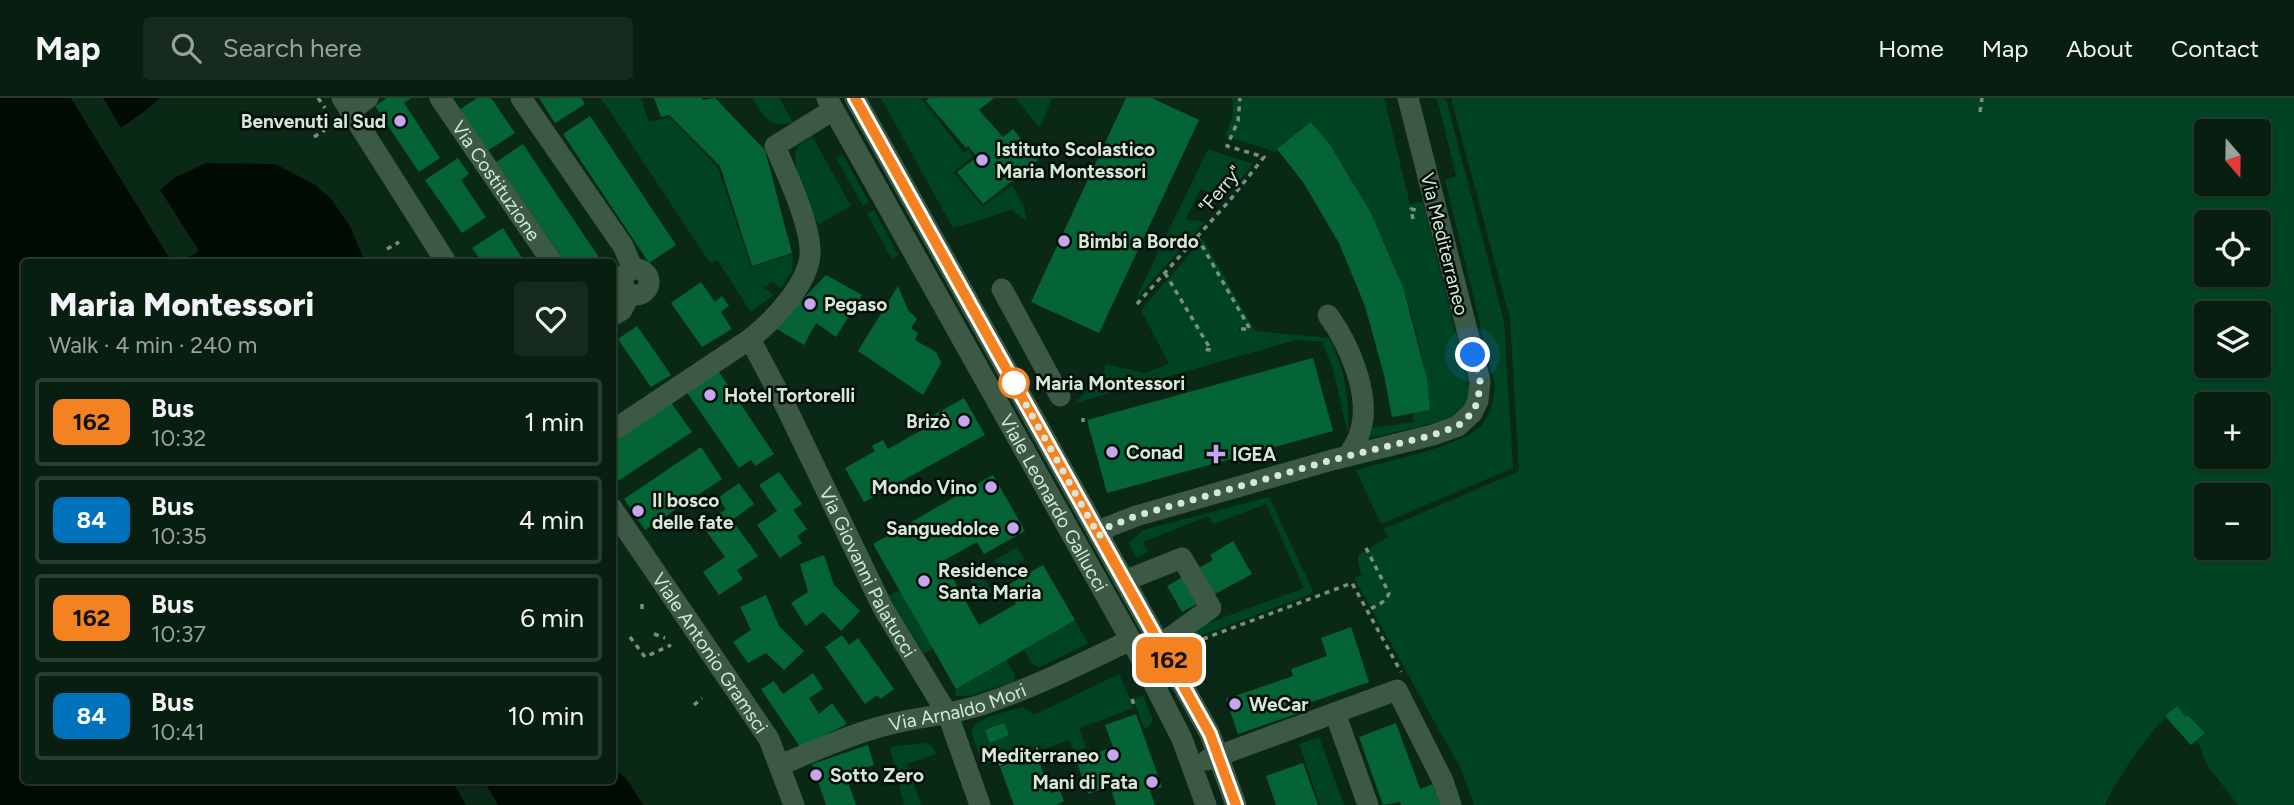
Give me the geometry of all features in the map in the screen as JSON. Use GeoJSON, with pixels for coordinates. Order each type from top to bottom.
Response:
{"type":"FeatureCollection","features":[{"type":"Feature","properties":{"kind":"street"},"geometry":{"type":"LineString","coordinates":[[368,98],[346,104],[444,259]]}},
{"type":"Feature","properties":{"kind":"street","name":"Via Costituzione"},"geometry":{"type":"LineString","coordinates":[[440,98],[550,259]]}},
{"type":"Feature","properties":{"kind":"street"},"geometry":{"type":"LineString","coordinates":[[521,98],[623,246],[633,270],[627,273],[623,282],[630,294],[622,310],[616,314]]}},
{"type":"Feature","properties":{"kind":"street","name":"Viale Leonardo Gallucci"},"geometry":{"type":"LineString","coordinates":[[855,98],[1210,734],[1236,805]]}},
{"type":"Feature","properties":{"kind":"street","name":"Via Mediterraneo"},"geometry":{"type":"LineString","coordinates":[[1099,536],[1108,527],[1136,516],[1433,435],[1458,426],[1472,413],[1478,401],[1480,381],[1408,98]]}},
{"type":"Feature","properties":{"kind":"street"},"geometry":{"type":"LineString","coordinates":[[616,428],[750,339],[764,328],[787,302],[804,275],[809,262],[810,247],[801,212],[775,146],[830,104]]}},
{"type":"Feature","properties":{"kind":"street","name":"Viale Leonardo Gallucci"},"geometry":{"type":"LineString","coordinates":[[830,104],[1131,640],[1182,739],[1206,805]]}},
{"type":"Feature","properties":{"kind":"street"},"geometry":{"type":"LineString","coordinates":[[1002,289],[1060,396]]}},
{"type":"Feature","properties":{"kind":"street"},"geometry":{"type":"LineString","coordinates":[[1328,316],[1352,357],[1360,384],[1360,432],[1348,457]]}},
{"type":"Feature","properties":{"kind":"street","name":"Via Giovanni Palatucci"},"geometry":{"type":"LineString","coordinates":[[750,339],[786,407],[883,608],[948,715],[980,805]]}},
{"type":"Feature","properties":{"kind":"street","name":"Viale Antonio Gramsci"},"geometry":{"type":"LineString","coordinates":[[616,514],[769,739],[794,805]]}},
{"type":"Feature","properties":{"kind":"street"},"geometry":{"type":"LineString","coordinates":[[1125,581],[1182,558],[1211,608],[1161,647]]}},
{"type":"Feature","properties":{"kind":"street","name":"Via Arnaldo Mori"},"geometry":{"type":"LineString","coordinates":[[780,765],[871,729],[897,722],[948,715],[1017,692],[1131,640]]}},
{"type":"Feature","properties":{"kind":"street"},"geometry":{"type":"LineString","coordinates":[[1191,765],[1396,690],[1443,781],[1451,805]]}},
{"type":"Feature","properties":{"kind":"street"},"geometry":{"type":"LineString","coordinates":[[1335,713],[1367,805]]}},
{"type":"Feature","properties":{"kind":"path","name":"\"Ferry\""},"geometry":{"type":"LineString","coordinates":[[1137,304],[1264,157],[1227,146],[1238,121],[1240,98]]}},
{"type":"Feature","properties":{"kind":"path"},"geometry":{"type":"LineString","coordinates":[[1980,112],[1982,98]]}},
{"type":"Feature","properties":{"kind":"path"},"geometry":{"type":"LineString","coordinates":[[314,137],[325,130]]}},
{"type":"Feature","properties":{"kind":"path"},"geometry":{"type":"LineString","coordinates":[[1197,237],[1250,328],[1236,329]]}},
{"type":"Feature","properties":{"kind":"path"},"geometry":{"type":"LineString","coordinates":[[387,249],[398,242]]}},
{"type":"Feature","properties":{"kind":"path"},"geometry":{"type":"LineString","coordinates":[[1165,273],[1211,349],[1201,349]]}},
{"type":"Feature","properties":{"kind":"path"},"geometry":{"type":"LineString","coordinates":[[1366,548],[1390,593],[1382,603],[1366,610]]}},
{"type":"Feature","properties":{"kind":"path"},"geometry":{"type":"LineString","coordinates":[[642,604],[642,614]]}},
{"type":"Feature","properties":{"kind":"path"},"geometry":{"type":"LineString","coordinates":[[654,634],[665,638]]}},
{"type":"Feature","properties":{"kind":"path"},"geometry":{"type":"LineString","coordinates":[[630,637],[645,657],[671,645]]}},
{"type":"Feature","properties":{"kind":"path"},"geometry":{"type":"LineString","coordinates":[[694,705],[702,698]]}},
{"type":"Feature","properties":{"kind":"path"},"geometry":{"type":"LineString","coordinates":[[1132,699],[1135,708]]}},
{"type":"Feature","properties":{"kind":"path"},"geometry":{"type":"LineString","coordinates":[[999,764],[1038,749]]}},
{"type":"Feature","properties":{"kind":"path"},"geometry":{"type":"LineString","coordinates":[[1075,756],[1086,752]]}},
{"type":"Feature","properties":{"kind":"green space"},"geometry":{"type":"Polygon","coordinates":[[[601,98],[641,98],[649,122],[669,117],[718,168],[751,267],[793,254],[792,272],[781,288],[773,282],[763,287],[774,295],[751,312],[717,260],[710,263],[601,98]]]}},
{"type":"Feature","properties":{"kind":"green space"},"geometry":{"type":"Polygon","coordinates":[[[752,98],[779,98],[793,122],[773,123],[752,98]]]}},
{"type":"Feature","properties":{"kind":"green space"},"geometry":{"type":"Polygon","coordinates":[[[881,98],[921,98],[964,153],[968,150],[973,157],[953,172],[983,207],[1012,185],[1024,207],[1027,221],[1012,210],[953,228],[881,98]]]}},
{"type":"Feature","properties":{"kind":"green space"},"geometry":{"type":"Polygon","coordinates":[[[1015,98],[1052,98],[1040,128],[1015,98]]]}},
{"type":"Feature","properties":{"kind":"green space"},"geometry":{"type":"Polygon","coordinates":[[[1232,98],[1384,98],[1410,204],[1423,202],[1470,391],[1468,402],[1461,411],[1431,423],[1369,438],[1372,428],[1414,422],[1413,413],[1430,410],[1416,332],[1391,258],[1356,187],[1311,122],[1276,152],[1225,136],[1232,118],[1232,98]]]}},
{"type":"Feature","properties":{"kind":"green space"},"geometry":{"type":"Polygon","coordinates":[[[1437,98],[1446,99],[1504,321],[1513,468],[1381,524],[1356,470],[1440,447],[1471,434],[1484,422],[1494,396],[1495,385],[1445,180],[1456,176],[1437,98]]]}},
{"type":"Feature","properties":{"kind":"green space"},"geometry":{"type":"Polygon","coordinates":[[[1451,98],[2294,98],[2294,805],[2238,805],[2207,765],[2197,740],[2205,733],[2189,715],[2186,717],[2176,706],[2137,752],[2105,805],[1474,805],[1461,769],[1354,578],[1362,575],[1358,555],[1388,537],[1384,529],[1519,471],[1510,319],[1451,98]]]}},
{"type":"Feature","properties":{"kind":"green space"},"geometry":{"type":"Polygon","coordinates":[[[812,136],[851,206],[818,225],[796,172],[795,152],[798,146],[812,136]]]}},
{"type":"Feature","properties":{"kind":"green space"},"geometry":{"type":"Polygon","coordinates":[[[1208,149],[1253,164],[1226,197],[1200,189],[1186,219],[1205,222],[1135,300],[1208,149]]]}},
{"type":"Feature","properties":{"kind":"green space"},"geometry":{"type":"Polygon","coordinates":[[[843,155],[869,202],[863,206],[836,158],[843,155]]]}},
{"type":"Feature","properties":{"kind":"green space"},"geometry":{"type":"Polygon","coordinates":[[[874,210],[898,255],[892,259],[867,214],[874,210]]]}},
{"type":"Feature","properties":{"kind":"green space"},"geometry":{"type":"Polygon","coordinates":[[[1203,239],[1255,331],[1329,338],[1345,384],[1348,434],[1332,365],[1322,342],[1296,340],[1075,403],[1104,372],[1105,364],[1146,373],[1169,364],[1141,310],[1203,239]]]}},
{"type":"Feature","properties":{"kind":"green space"},"geometry":{"type":"Polygon","coordinates":[[[1269,497],[1314,593],[1184,642],[1187,631],[1304,588],[1266,504],[1213,524],[1208,516],[1143,542],[1148,552],[1136,558],[1129,543],[1143,530],[1269,497]]]}},
{"type":"Feature","properties":{"kind":"green space"},"geometry":{"type":"Polygon","coordinates":[[[1017,547],[1025,560],[1002,573],[995,560],[1017,547]]]}},
{"type":"Feature","properties":{"kind":"green space"},"geometry":{"type":"Polygon","coordinates":[[[973,560],[992,592],[980,598],[962,567],[973,560]]]}},
{"type":"Feature","properties":{"kind":"green space"},"geometry":{"type":"Polygon","coordinates":[[[900,590],[933,648],[924,654],[888,596],[900,590]]]}},
{"type":"Feature","properties":{"kind":"green space"},"geometry":{"type":"Polygon","coordinates":[[[1075,620],[1088,644],[1039,667],[1031,663],[1024,650],[1075,620]]]}},
{"type":"Feature","properties":{"kind":"green space"},"geometry":{"type":"Polygon","coordinates":[[[1006,660],[1015,675],[1015,681],[970,696],[955,696],[956,689],[1006,660]]]}},
{"type":"Feature","properties":{"kind":"green space"},"geometry":{"type":"Polygon","coordinates":[[[1119,674],[1134,708],[1079,728],[1086,748],[1074,752],[1069,740],[1042,750],[1040,745],[983,766],[971,731],[979,722],[993,715],[1023,707],[1034,715],[1119,674]]]}},
{"type":"Feature","properties":{"kind":"green space"},"geometry":{"type":"Polygon","coordinates":[[[1143,695],[1153,721],[1145,730],[1133,699],[1143,695]]]}},
{"type":"Feature","properties":{"kind":"green space"},"geometry":{"type":"Polygon","coordinates":[[[1319,737],[1344,805],[1320,805],[1299,744],[1319,737]]]}},
{"type":"Feature","properties":{"kind":"green space"},"geometry":{"type":"Polygon","coordinates":[[[926,743],[932,746],[936,754],[907,764],[921,805],[904,805],[890,749],[895,746],[926,743]]]}},
{"type":"Feature","properties":{"kind":"shaded area"},"geometry":{"type":"Polygon","coordinates":[[[0,98],[71,98],[170,259],[21,259],[21,784],[454,784],[466,805],[0,805],[0,98]]]}},
{"type":"Feature","properties":{"kind":"shaded area"},"geometry":{"type":"Polygon","coordinates":[[[103,98],[160,98],[121,128],[103,98]]]}},
{"type":"Feature","properties":{"kind":"shaded area"},"geometry":{"type":"Polygon","coordinates":[[[207,163],[275,164],[314,184],[332,200],[351,228],[364,259],[184,259],[199,251],[160,190],[174,178],[207,163]]]}},
{"type":"Feature","properties":{"kind":"shaded area"},"geometry":{"type":"Polygon","coordinates":[[[616,770],[626,778],[643,805],[498,805],[486,784],[616,784],[616,770]]]}},
{"type":"Feature","properties":{"kind":"pier"},"geometry":{"type":"Polygon","coordinates":[[[71,98],[75,98],[175,259],[170,259],[71,98]]]}},
{"type":"Feature","properties":{"kind":"pier"},"geometry":{"type":"Polygon","coordinates":[[[158,187],[199,251],[179,259],[194,250],[157,192],[158,187]]]}},
{"type":"Feature","properties":{"kind":"building"},"geometry":{"type":"Polygon","coordinates":[[[387,98],[411,98],[404,103],[440,158],[419,172],[375,106],[387,98]]]}},
{"type":"Feature","properties":{"kind":"building"},"geometry":{"type":"Polygon","coordinates":[[[477,98],[491,98],[515,133],[487,151],[459,110],[477,98]]]}},
{"type":"Feature","properties":{"kind":"building"},"geometry":{"type":"Polygon","coordinates":[[[539,98],[581,98],[585,104],[555,123],[539,98]]]}},
{"type":"Feature","properties":{"kind":"building"},"geometry":{"type":"Polygon","coordinates":[[[654,98],[715,98],[765,150],[792,253],[752,266],[720,166],[669,115],[661,117],[654,98]]]}},
{"type":"Feature","properties":{"kind":"building"},"geometry":{"type":"Polygon","coordinates":[[[929,98],[994,98],[979,110],[1003,137],[1013,129],[1038,160],[983,204],[957,172],[977,157],[926,101],[929,98]]]}},
{"type":"Feature","properties":{"kind":"building"},"geometry":{"type":"Polygon","coordinates":[[[1126,98],[1152,98],[1199,120],[1099,333],[1031,302],[1126,98]]]}},
{"type":"Feature","properties":{"kind":"building"},"geometry":{"type":"Polygon","coordinates":[[[590,116],[676,245],[649,263],[563,134],[590,116]]]}},
{"type":"Feature","properties":{"kind":"building"},"geometry":{"type":"Polygon","coordinates":[[[1311,122],[1330,145],[1371,213],[1403,287],[1427,379],[1430,410],[1392,417],[1384,375],[1365,306],[1339,243],[1303,182],[1277,149],[1311,122]]]}},
{"type":"Feature","properties":{"kind":"building"},"geometry":{"type":"Polygon","coordinates":[[[523,144],[600,259],[563,259],[496,162],[523,144]]]}},
{"type":"Feature","properties":{"kind":"building"},"geometry":{"type":"Polygon","coordinates":[[[458,158],[469,174],[461,180],[486,217],[462,233],[425,180],[458,158]]]}},
{"type":"Feature","properties":{"kind":"building"},"geometry":{"type":"Polygon","coordinates":[[[503,228],[523,259],[480,259],[472,248],[503,228]]]}},
{"type":"Feature","properties":{"kind":"building"},"geometry":{"type":"Polygon","coordinates":[[[826,275],[862,295],[836,337],[816,323],[804,345],[775,328],[826,275]]]}},
{"type":"Feature","properties":{"kind":"building"},"geometry":{"type":"Polygon","coordinates":[[[701,282],[715,302],[722,296],[729,306],[721,312],[732,329],[702,347],[671,303],[701,282]]]}},
{"type":"Feature","properties":{"kind":"building"},"geometry":{"type":"Polygon","coordinates":[[[898,286],[908,310],[917,319],[911,328],[918,333],[915,340],[936,352],[941,363],[923,395],[858,351],[898,286]]]}},
{"type":"Feature","properties":{"kind":"building"},"geometry":{"type":"Polygon","coordinates":[[[637,326],[671,375],[651,387],[618,339],[637,326]]]}},
{"type":"Feature","properties":{"kind":"building"},"geometry":{"type":"Polygon","coordinates":[[[1313,358],[1333,431],[1107,493],[1087,420],[1313,358]]]}},
{"type":"Feature","properties":{"kind":"building"},"geometry":{"type":"Polygon","coordinates":[[[717,369],[774,454],[755,466],[751,460],[739,468],[686,391],[717,369]]]}},
{"type":"Feature","properties":{"kind":"building"},"geometry":{"type":"Polygon","coordinates":[[[964,398],[985,435],[864,502],[845,468],[875,451],[872,446],[883,440],[888,449],[927,427],[923,421],[964,398]]]}},
{"type":"Feature","properties":{"kind":"building"},"geometry":{"type":"Polygon","coordinates":[[[670,401],[692,432],[616,482],[616,436],[670,401]]]}},
{"type":"Feature","properties":{"kind":"building"},"geometry":{"type":"Polygon","coordinates":[[[701,447],[722,479],[645,530],[624,499],[701,447]]]}},
{"type":"Feature","properties":{"kind":"building"},"geometry":{"type":"Polygon","coordinates":[[[779,472],[802,504],[793,510],[807,529],[797,536],[802,543],[780,558],[757,525],[777,511],[759,485],[779,472]]]}},
{"type":"Feature","properties":{"kind":"building","name":"Residence Santa Maria"},"geometry":{"type":"Polygon","coordinates":[[[993,475],[1025,531],[984,554],[977,542],[943,561],[979,625],[1016,604],[1006,586],[1043,565],[1075,620],[956,689],[873,544],[993,475]]]}},
{"type":"Feature","properties":{"kind":"building"},"geometry":{"type":"Polygon","coordinates":[[[739,483],[754,504],[732,520],[758,556],[737,570],[743,579],[719,595],[703,572],[725,557],[702,525],[726,509],[718,498],[739,483]]]}},
{"type":"Feature","properties":{"kind":"building"},"geometry":{"type":"Polygon","coordinates":[[[1233,541],[1252,574],[1182,612],[1167,586],[1213,560],[1210,555],[1233,541]]]}},
{"type":"Feature","properties":{"kind":"building"},"geometry":{"type":"Polygon","coordinates":[[[824,555],[834,585],[860,611],[841,631],[823,612],[806,626],[791,603],[808,592],[800,564],[824,555]]]}},
{"type":"Feature","properties":{"kind":"building"},"geometry":{"type":"Polygon","coordinates":[[[766,595],[779,626],[804,651],[784,670],[766,653],[748,663],[733,642],[751,630],[740,607],[766,595]]]}},
{"type":"Feature","properties":{"kind":"building"},"geometry":{"type":"Polygon","coordinates":[[[1351,627],[1369,682],[1306,704],[1308,710],[1238,734],[1226,699],[1293,676],[1291,669],[1327,656],[1321,638],[1351,627]]]}},
{"type":"Feature","properties":{"kind":"building"},"geometry":{"type":"Polygon","coordinates":[[[842,635],[849,645],[858,638],[894,689],[880,699],[877,695],[865,704],[825,647],[842,635]]]}},
{"type":"Feature","properties":{"kind":"building"},"geometry":{"type":"Polygon","coordinates":[[[813,673],[823,689],[809,698],[819,714],[832,703],[847,724],[800,747],[761,689],[774,681],[783,694],[813,673]]]}},
{"type":"Feature","properties":{"kind":"building"},"geometry":{"type":"Polygon","coordinates":[[[2177,706],[2205,733],[2191,745],[2165,716],[2177,706]]]}},
{"type":"Feature","properties":{"kind":"building"},"geometry":{"type":"Polygon","coordinates":[[[1136,714],[1162,787],[1150,791],[1155,805],[1116,805],[1110,786],[1088,794],[1076,760],[1113,747],[1105,725],[1136,714]]]}},
{"type":"Feature","properties":{"kind":"building"},"geometry":{"type":"Polygon","coordinates":[[[1004,723],[1009,735],[990,743],[985,730],[1004,723]]]}},
{"type":"Feature","properties":{"kind":"building"},"geometry":{"type":"Polygon","coordinates":[[[1396,723],[1420,789],[1433,784],[1440,805],[1401,805],[1400,802],[1383,805],[1359,737],[1396,723]]]}},
{"type":"Feature","properties":{"kind":"building"},"geometry":{"type":"Polygon","coordinates":[[[868,745],[874,765],[845,774],[856,805],[826,805],[812,764],[868,745]]]}},
{"type":"Feature","properties":{"kind":"building"},"geometry":{"type":"Polygon","coordinates":[[[1036,753],[1051,793],[1060,790],[1064,801],[1056,805],[1014,805],[1000,767],[1036,753]]]}},
{"type":"Feature","properties":{"kind":"building"},"geometry":{"type":"Polygon","coordinates":[[[1303,763],[1318,805],[1276,805],[1266,776],[1303,763]]]}},
{"type":"Feature","properties":{"kind":"bus line","name":"162"},"geometry":{"type":"LineString","coordinates":[[855,98],[1210,734],[1236,805]]}},
{"type":"Feature","properties":{"kind":"place","name":"Benvenuti al Sud"},"geometry":{"type":"Point","coordinates":[400,121]}},
{"type":"Feature","properties":{"kind":"place","name":"Istituto Scolastico Maria Montessori"},"geometry":{"type":"Point","coordinates":[982,160]}},
{"type":"Feature","properties":{"kind":"place","name":"Bimbi a Bordo"},"geometry":{"type":"Point","coordinates":[1064,241]}},
{"type":"Feature","properties":{"kind":"place","name":"Pegaso"},"geometry":{"type":"Point","coordinates":[810,304]}},
{"type":"Feature","properties":{"kind":"place","name":"Maria Montessori"},"geometry":{"type":"Point","coordinates":[1014,383]}},
{"type":"Feature","properties":{"kind":"place","name":"Hotel Tortorelli"},"geometry":{"type":"Point","coordinates":[710,395]}},
{"type":"Feature","properties":{"kind":"place","name":"Brizò"},"geometry":{"type":"Point","coordinates":[964,421]}},
{"type":"Feature","properties":{"kind":"place","name":"Conad"},"geometry":{"type":"Point","coordinates":[1112,452]}},
{"type":"Feature","properties":{"kind":"place","name":"IGEA"},"geometry":{"type":"Point","coordinates":[1216,454]}},
{"type":"Feature","properties":{"kind":"place","name":"Mondo Vino"},"geometry":{"type":"Point","coordinates":[991,487]}},
{"type":"Feature","properties":{"kind":"place","name":"Il bosco delle fate"},"geometry":{"type":"Point","coordinates":[638,511]}},
{"type":"Feature","properties":{"kind":"place","name":"Sanguedolce"},"geometry":{"type":"Point","coordinates":[1013,528]}},
{"type":"Feature","properties":{"kind":"place","name":"Residence Santa Maria"},"geometry":{"type":"Point","coordinates":[924,581]}},
{"type":"Feature","properties":{"kind":"place","name":"WeCar"},"geometry":{"type":"Point","coordinates":[1235,704]}},
{"type":"Feature","properties":{"kind":"place","name":"Mediterraneo"},"geometry":{"type":"Point","coordinates":[1113,755]}},
{"type":"Feature","properties":{"kind":"place","name":"Sotto Zero"},"geometry":{"type":"Point","coordinates":[816,775]}},
{"type":"Feature","properties":{"kind":"place","name":"Mani di Fata"},"geometry":{"type":"Point","coordinates":[1152,782]}},
{"type":"Feature","properties":{"kind":"route"},"geometry":{"type":"LineString","coordinates":[[1014,383],[1099,536],[1108,527],[1136,516],[1458,426],[1472,413],[1478,401],[1480,381],[1473,355]]}}]}
